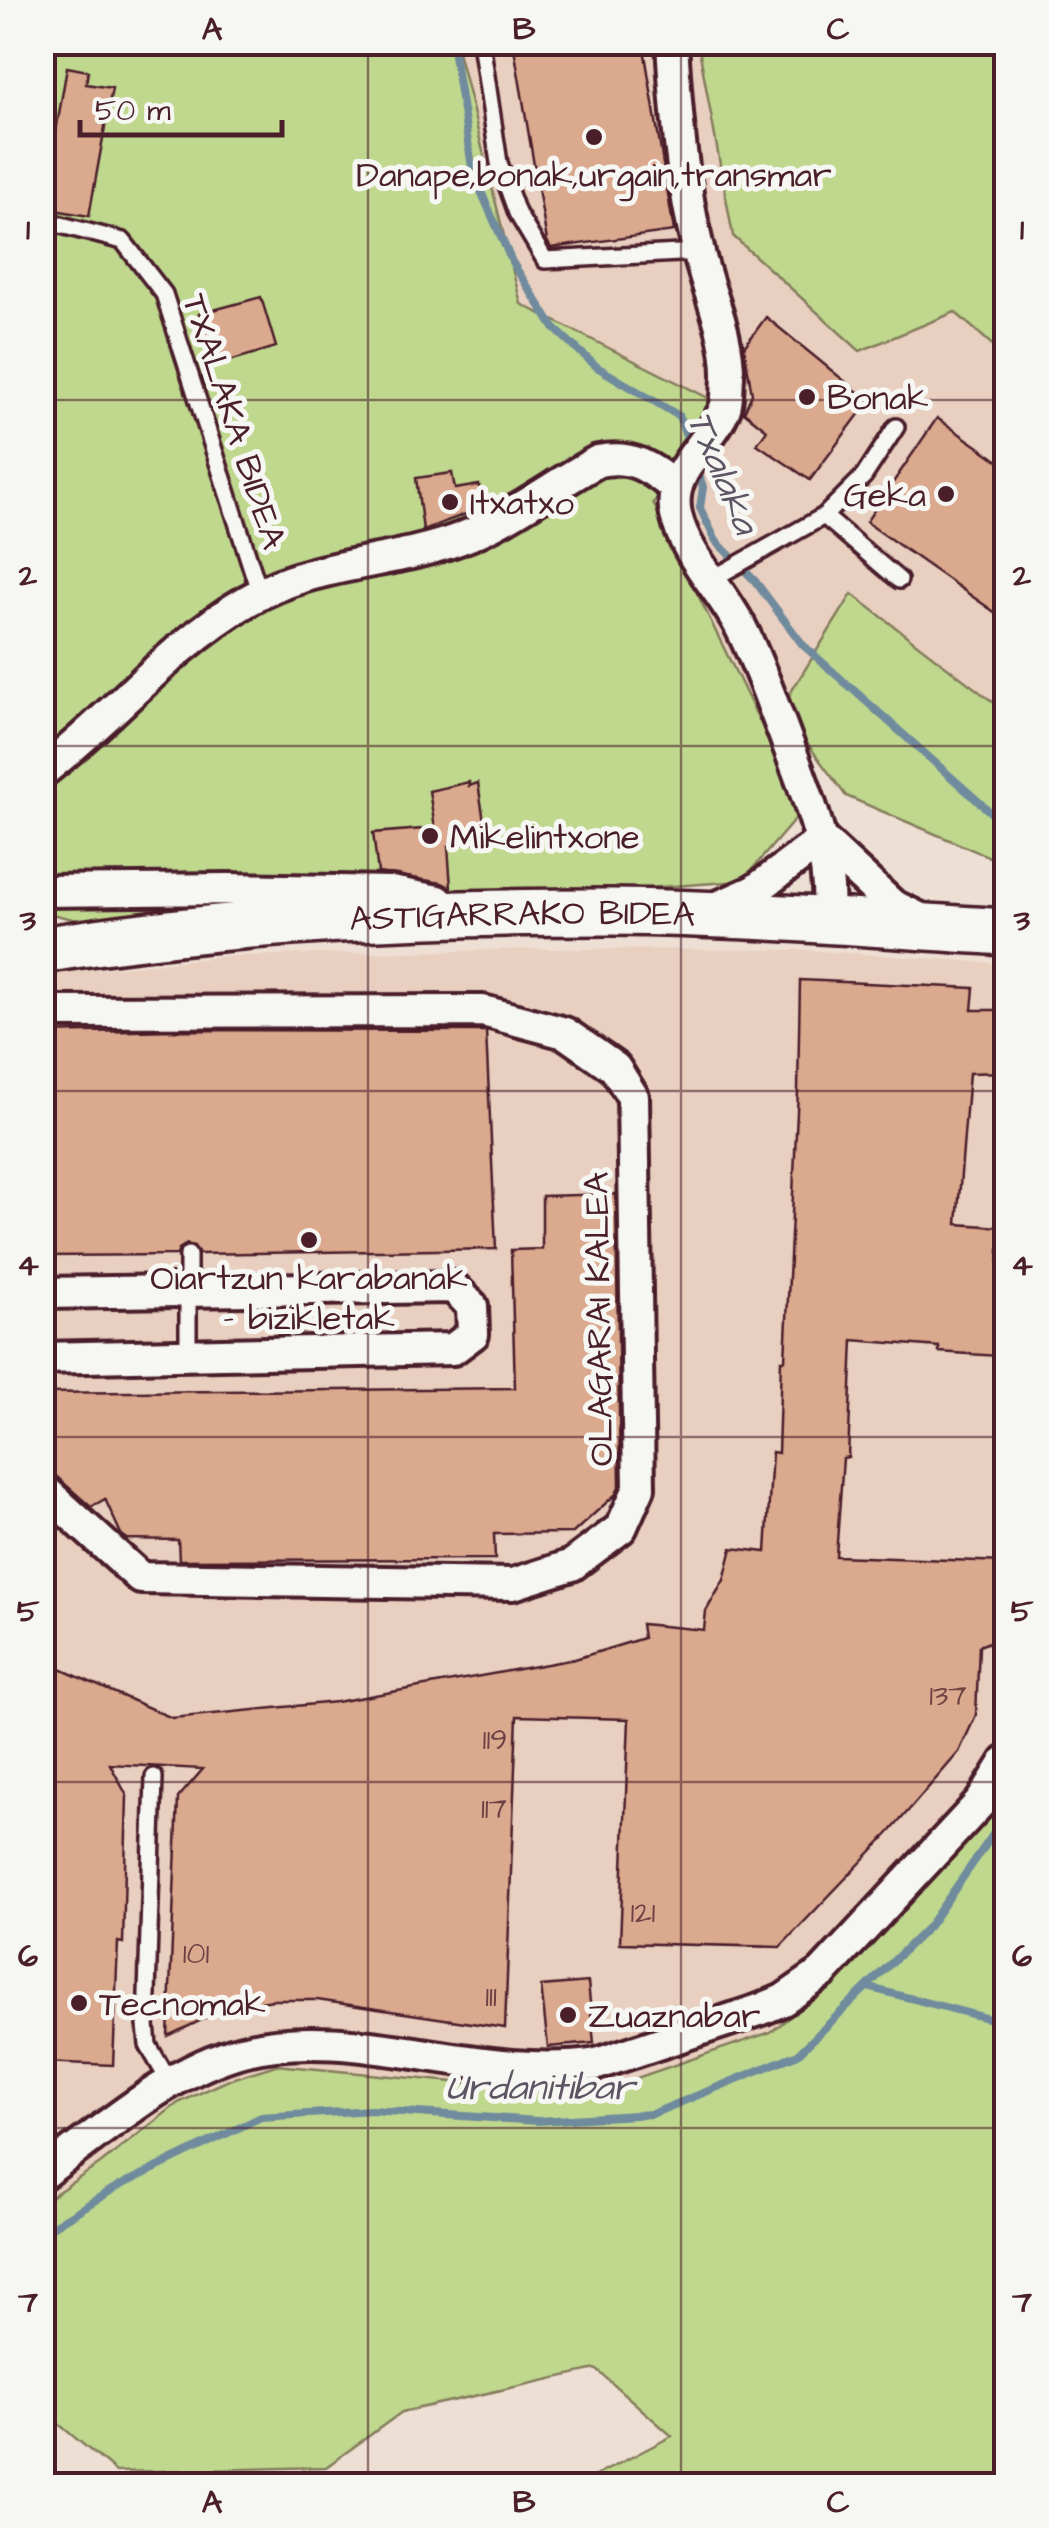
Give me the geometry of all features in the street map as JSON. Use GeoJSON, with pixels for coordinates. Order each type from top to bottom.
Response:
{"type":"FeatureCollection","features":[{"type":"Feature","properties":{"kind":"main road","name":"ASTIGARRAKO BIDEA"},"geometry":{"type":"LineString","coordinates":[[42,950],[173,933],[442,916],[700,914],[1006,932]]}},
{"type":"Feature","properties":{"kind":"street"},"geometry":{"type":"LineString","coordinates":[[672,42],[675,105],[698,252],[725,336],[728,375],[726,406],[680,476],[676,512],[688,547],[720,574],[822,840],[830,891],[828,921]]}},
{"type":"Feature","properties":{"kind":"street"},"geometry":{"type":"LineString","coordinates":[[42,772],[89,736],[174,656],[260,594],[324,571],[430,549],[462,538],[598,461],[617,457],[638,460],[680,476]]}},
{"type":"Feature","properties":{"kind":"street"},"geometry":{"type":"LineString","coordinates":[[700,914],[754,891],[822,840]]}},
{"type":"Feature","properties":{"kind":"street"},"geometry":{"type":"LineString","coordinates":[[822,840],[892,905],[939,928]]}},
{"type":"Feature","properties":{"kind":"street"},"geometry":{"type":"LineString","coordinates":[[42,891],[391,892],[437,900],[442,916]]}},
{"type":"Feature","properties":{"kind":"street","name":"OLAGARAI KALEA"},"geometry":{"type":"LineString","coordinates":[[42,1012],[163,1021],[482,1012],[565,1033],[616,1068],[633,1097],[638,1488],[621,1528],[572,1566],[514,1584],[141,1578],[42,1488]]}},
{"type":"Feature","properties":{"kind":"street"},"geometry":{"type":"LineString","coordinates":[[42,1293],[453,1287],[472,1306],[473,1334],[453,1349],[42,1358]]}},
{"type":"Feature","properties":{"kind":"street"},"geometry":{"type":"LineString","coordinates":[[42,2174],[170,2083],[216,2060],[254,2048],[320,2042],[520,2068],[569,2068],[597,2064],[762,2009],[803,1988],[822,1973],[981,1802],[1006,1762]]}},
{"type":"Feature","properties":{"kind":"lane"},"geometry":{"type":"LineString","coordinates":[[480,42],[499,164],[517,213],[545,260],[698,252]]}},
{"type":"Feature","properties":{"kind":"lane","name":"TXALAKA BIDEA"},"geometry":{"type":"LineString","coordinates":[[42,220],[123,241],[164,294],[260,594]]}},
{"type":"Feature","properties":{"kind":"lane"},"geometry":{"type":"LineString","coordinates":[[720,574],[824,516],[864,476],[896,427]]}},
{"type":"Feature","properties":{"kind":"lane"},"geometry":{"type":"LineString","coordinates":[[824,516],[900,580]]}},
{"type":"Feature","properties":{"kind":"lane"},"geometry":{"type":"LineString","coordinates":[[188,1254],[188,1354]]}},
{"type":"Feature","properties":{"kind":"lane"},"geometry":{"type":"LineString","coordinates":[[154,1777],[146,2025],[148,2046],[170,2083]]}},
{"type":"Feature","properties":{"kind":"shaded area"},"geometry":{"type":"Polygon","coordinates":[[[456,43],[698,43],[733,236],[955,312],[1006,357],[1006,712],[852,595],[765,733],[652,502],[728,408],[521,304],[456,43]]]}},
{"type":"Feature","properties":{"kind":"shaded area"},"geometry":{"type":"Polygon","coordinates":[[[547,949],[806,950],[1006,964],[1006,1791],[853,1966],[771,2032],[596,2092],[276,2065],[231,2079],[178,2103],[100,2164],[43,2202],[43,975],[230,956],[547,949]]]}},
{"type":"Feature","properties":{"kind":"green space"},"geometry":{"type":"Polygon","coordinates":[[[43,43],[456,43],[521,304],[728,408],[653,503],[803,810],[742,881],[106,927],[43,912],[43,43]]]}},
{"type":"Feature","properties":{"kind":"green space"},"geometry":{"type":"Polygon","coordinates":[[[698,43],[1006,43],[1006,357],[955,312],[860,351],[733,236],[698,43]]]}},
{"type":"Feature","properties":{"kind":"green space"},"geometry":{"type":"Polygon","coordinates":[[[852,594],[1006,712],[1006,864],[846,796],[781,708],[852,594]]]}},
{"type":"Feature","properties":{"kind":"green space"},"geometry":{"type":"Polygon","coordinates":[[[1006,1791],[1006,2485],[578,2485],[672,2436],[596,2369],[402,2412],[326,2467],[116,2472],[43,2411],[43,2202],[100,2164],[178,2103],[231,2079],[276,2065],[596,2092],[771,2032],[853,1966],[1006,1791]]]}},
{"type":"Feature","properties":{"kind":"building","name":"Danape,bonak,urgain,transmar"},"geometry":{"type":"Polygon","coordinates":[[[513,42],[643,42],[674,231],[551,248],[513,42]]]}},
{"type":"Feature","properties":{"kind":"building"},"geometry":{"type":"Polygon","coordinates":[[[67,67],[88,71],[86,84],[112,88],[89,216],[43,208],[67,67]]]}},
{"type":"Feature","properties":{"kind":"building"},"geometry":{"type":"Polygon","coordinates":[[[261,297],[276,347],[213,366],[199,314],[261,297]]]}},
{"type":"Feature","properties":{"kind":"building","name":"Bonak"},"geometry":{"type":"Polygon","coordinates":[[[766,317],[869,401],[810,480],[757,444],[767,430],[744,412],[752,394],[744,347],[766,317]]]}},
{"type":"Feature","properties":{"kind":"building","name":"Geka"},"geometry":{"type":"Polygon","coordinates":[[[937,418],[1006,466],[1006,620],[866,522],[937,418]]]}},
{"type":"Feature","properties":{"kind":"building","name":"Itxatxo"},"geometry":{"type":"Polygon","coordinates":[[[452,473],[455,489],[479,485],[482,508],[423,530],[416,478],[452,473]]]}},
{"type":"Feature","properties":{"kind":"building","name":"Mikelintxone"},"geometry":{"type":"Polygon","coordinates":[[[469,782],[469,786],[478,783],[487,840],[448,846],[451,888],[442,883],[378,873],[373,833],[435,828],[429,791],[469,782]]]}},
{"type":"Feature","properties":{"kind":"building"},"geometry":{"type":"Polygon","coordinates":[[[800,980],[974,988],[972,1010],[1006,1010],[1006,1072],[969,1073],[957,1224],[1000,1227],[998,1356],[853,1340],[848,1457],[843,1458],[836,1556],[1006,1562],[1006,1636],[979,1646],[976,1715],[959,1752],[890,1832],[780,1947],[620,1943],[629,1719],[517,1716],[505,2028],[317,2000],[273,2000],[229,2007],[168,2036],[178,1798],[203,1769],[110,1764],[127,1796],[123,1943],[118,1942],[113,2065],[42,2062],[42,1661],[172,1718],[336,1702],[575,1659],[643,1638],[641,1624],[704,1630],[706,1611],[724,1580],[732,1548],[766,1552],[772,1452],[778,1453],[781,1360],[785,1360],[800,980]]]}},
{"type":"Feature","properties":{"kind":"building"},"geometry":{"type":"Polygon","coordinates":[[[486,1031],[496,1249],[199,1254],[187,1244],[177,1255],[42,1256],[42,1033],[486,1031]]]}},
{"type":"Feature","properties":{"kind":"building"},"geometry":{"type":"Polygon","coordinates":[[[616,1194],[620,1484],[616,1494],[573,1533],[494,1534],[495,1559],[179,1560],[178,1540],[126,1539],[105,1499],[91,1507],[42,1464],[42,1393],[515,1388],[511,1250],[542,1249],[542,1196],[616,1194]]]}},
{"type":"Feature","properties":{"kind":"building","name":"Zuaznabar"},"geometry":{"type":"Polygon","coordinates":[[[588,1982],[594,2043],[548,2047],[541,1986],[588,1982]]]}},
{"type":"Feature","properties":{"kind":"waterway","name":"Txalaka"},"geometry":{"type":"LineString","coordinates":[[452,42],[473,173],[512,262],[554,328],[597,367],[679,416],[690,448]]}},
{"type":"Feature","properties":{"kind":"waterway","name":"Txalaka"},"geometry":{"type":"LineString","coordinates":[[696,466],[703,487],[700,508],[716,541],[755,581],[803,645],[1006,826]]}},
{"type":"Feature","properties":{"kind":"waterway","name":"Urdanitibar"},"geometry":{"type":"LineString","coordinates":[[42,2233],[115,2188],[261,2117],[372,2110],[538,2121],[652,2114],[798,2054],[929,1926],[1006,1816]]}},
{"type":"Feature","properties":{"kind":"waterway"},"geometry":{"type":"LineString","coordinates":[[867,1987],[1006,2023]]}},
{"type":"Feature","properties":{"kind":"place","name":"Danape,bonak,urgain,transmar"},"geometry":{"type":"Point","coordinates":[594,137]}},
{"type":"Feature","properties":{"kind":"place","name":"Bonak"},"geometry":{"type":"Point","coordinates":[807,397]}},
{"type":"Feature","properties":{"kind":"place","name":"Geka"},"geometry":{"type":"Point","coordinates":[946,494]}},
{"type":"Feature","properties":{"kind":"place","name":"Itxatxo"},"geometry":{"type":"Point","coordinates":[450,502]}},
{"type":"Feature","properties":{"kind":"place","name":"Mikelintxone"},"geometry":{"type":"Point","coordinates":[430,836]}},
{"type":"Feature","properties":{"kind":"place","name":"Oiartzun karabanak - bizikletak"},"geometry":{"type":"Point","coordinates":[309,1240]}},
{"type":"Feature","properties":{"kind":"place","name":"Tecnomak"},"geometry":{"type":"Point","coordinates":[79,2003]}},
{"type":"Feature","properties":{"kind":"place","name":"Zuaznabar"},"geometry":{"type":"Point","coordinates":[568,2015]}}]}
